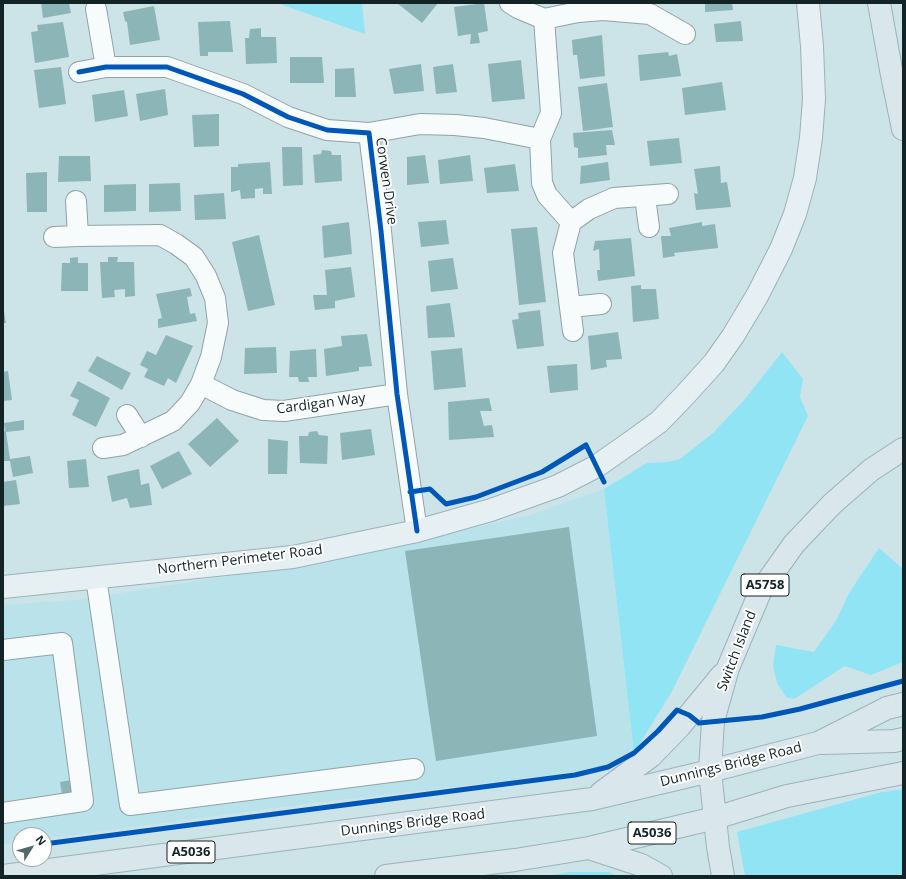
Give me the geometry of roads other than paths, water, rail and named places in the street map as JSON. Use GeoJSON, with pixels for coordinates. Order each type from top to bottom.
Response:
{"type":"FeatureCollection","features":[{"type":"Feature","properties":{"kind":"highway"},"geometry":{"type":"LineString","coordinates":[[879,3],[903,129]]}},
{"type":"Feature","properties":{"kind":"highway","name":"Switch Island"},"geometry":{"type":"LineString","coordinates":[[715,818],[710,771],[713,721],[728,668],[760,592],[794,544],[832,504],[871,470],[903,449]]}},
{"type":"Feature","properties":{"kind":"highway","name":"A5758"},"geometry":{"type":"LineString","coordinates":[[592,799],[651,756],[680,726],[728,668]]}},
{"type":"Feature","properties":{"kind":"highway","name":"A5036"},"geometry":{"type":"LineString","coordinates":[[818,743],[887,708],[903,704]]}},
{"type":"Feature","properties":{"kind":"highway"},"geometry":{"type":"LineString","coordinates":[[818,743],[894,741],[903,739]]}},
{"type":"Feature","properties":{"kind":"highway","name":"Dunnings Bridge Road"},"geometry":{"type":"LineString","coordinates":[[3,876],[592,799],[710,771],[818,743]]}},
{"type":"Feature","properties":{"kind":"highway","name":"A5036"},"geometry":{"type":"LineString","coordinates":[[386,876],[514,860],[589,848],[715,818],[787,796],[903,773]]}},
{"type":"Feature","properties":{"kind":"highway"},"geometry":{"type":"LineString","coordinates":[[715,818],[723,876]]}},
{"type":"Feature","properties":{"kind":"highway"},"geometry":{"type":"LineString","coordinates":[[589,848],[641,865],[661,876]]}},
{"type":"Feature","properties":{"kind":"main road","name":"Northern Perimeter Road"},"geometry":{"type":"LineString","coordinates":[[3,587],[293,557],[417,531],[492,510],[558,486],[597,466],[659,422],[714,363],[732,336],[757,296],[781,249],[795,214],[805,178],[812,138],[814,99],[812,46],[808,3]]}},
{"type":"Feature","properties":{"kind":"street"},"geometry":{"type":"LineString","coordinates":[[510,3],[544,19],[578,12],[652,8],[685,34]]}},
{"type":"Feature","properties":{"kind":"street"},"geometry":{"type":"LineString","coordinates":[[96,9],[106,67]]}},
{"type":"Feature","properties":{"kind":"street"},"geometry":{"type":"LineString","coordinates":[[544,19],[551,114],[540,139],[542,183],[547,195],[571,222]]}},
{"type":"Feature","properties":{"kind":"street","name":"Corwen Drive"},"geometry":{"type":"LineString","coordinates":[[79,72],[106,67],[166,67],[243,94],[288,117],[327,130],[369,132],[381,231],[397,394],[417,531]]}},
{"type":"Feature","properties":{"kind":"street"},"geometry":{"type":"LineString","coordinates":[[369,132],[420,124],[455,125],[484,128],[540,139]]}},
{"type":"Feature","properties":{"kind":"street"},"geometry":{"type":"LineString","coordinates":[[573,331],[563,253],[571,222],[589,209],[614,198],[668,194]]}},
{"type":"Feature","properties":{"kind":"street"},"geometry":{"type":"LineString","coordinates":[[644,196],[649,227]]}},
{"type":"Feature","properties":{"kind":"street"},"geometry":{"type":"LineString","coordinates":[[76,201],[78,236]]}},
{"type":"Feature","properties":{"kind":"street"},"geometry":{"type":"LineString","coordinates":[[54,237],[160,235],[194,257],[206,276],[215,298],[218,324],[211,357],[201,384],[190,403],[173,421],[123,445],[103,448]]}},
{"type":"Feature","properties":{"kind":"street"},"geometry":{"type":"LineString","coordinates":[[570,307],[601,304]]}},
{"type":"Feature","properties":{"kind":"street","name":"Cardigan Way"},"geometry":{"type":"LineString","coordinates":[[201,384],[232,400],[264,410],[284,411],[397,394]]}},
{"type":"Feature","properties":{"kind":"street"},"geometry":{"type":"LineString","coordinates":[[127,415],[141,437]]}},
{"type":"Feature","properties":{"kind":"street"},"geometry":{"type":"LineString","coordinates":[[96,578],[130,804],[414,769]]}},
{"type":"Feature","properties":{"kind":"street"},"geometry":{"type":"LineString","coordinates":[[3,650],[62,643],[83,801],[3,813]]}}]}
